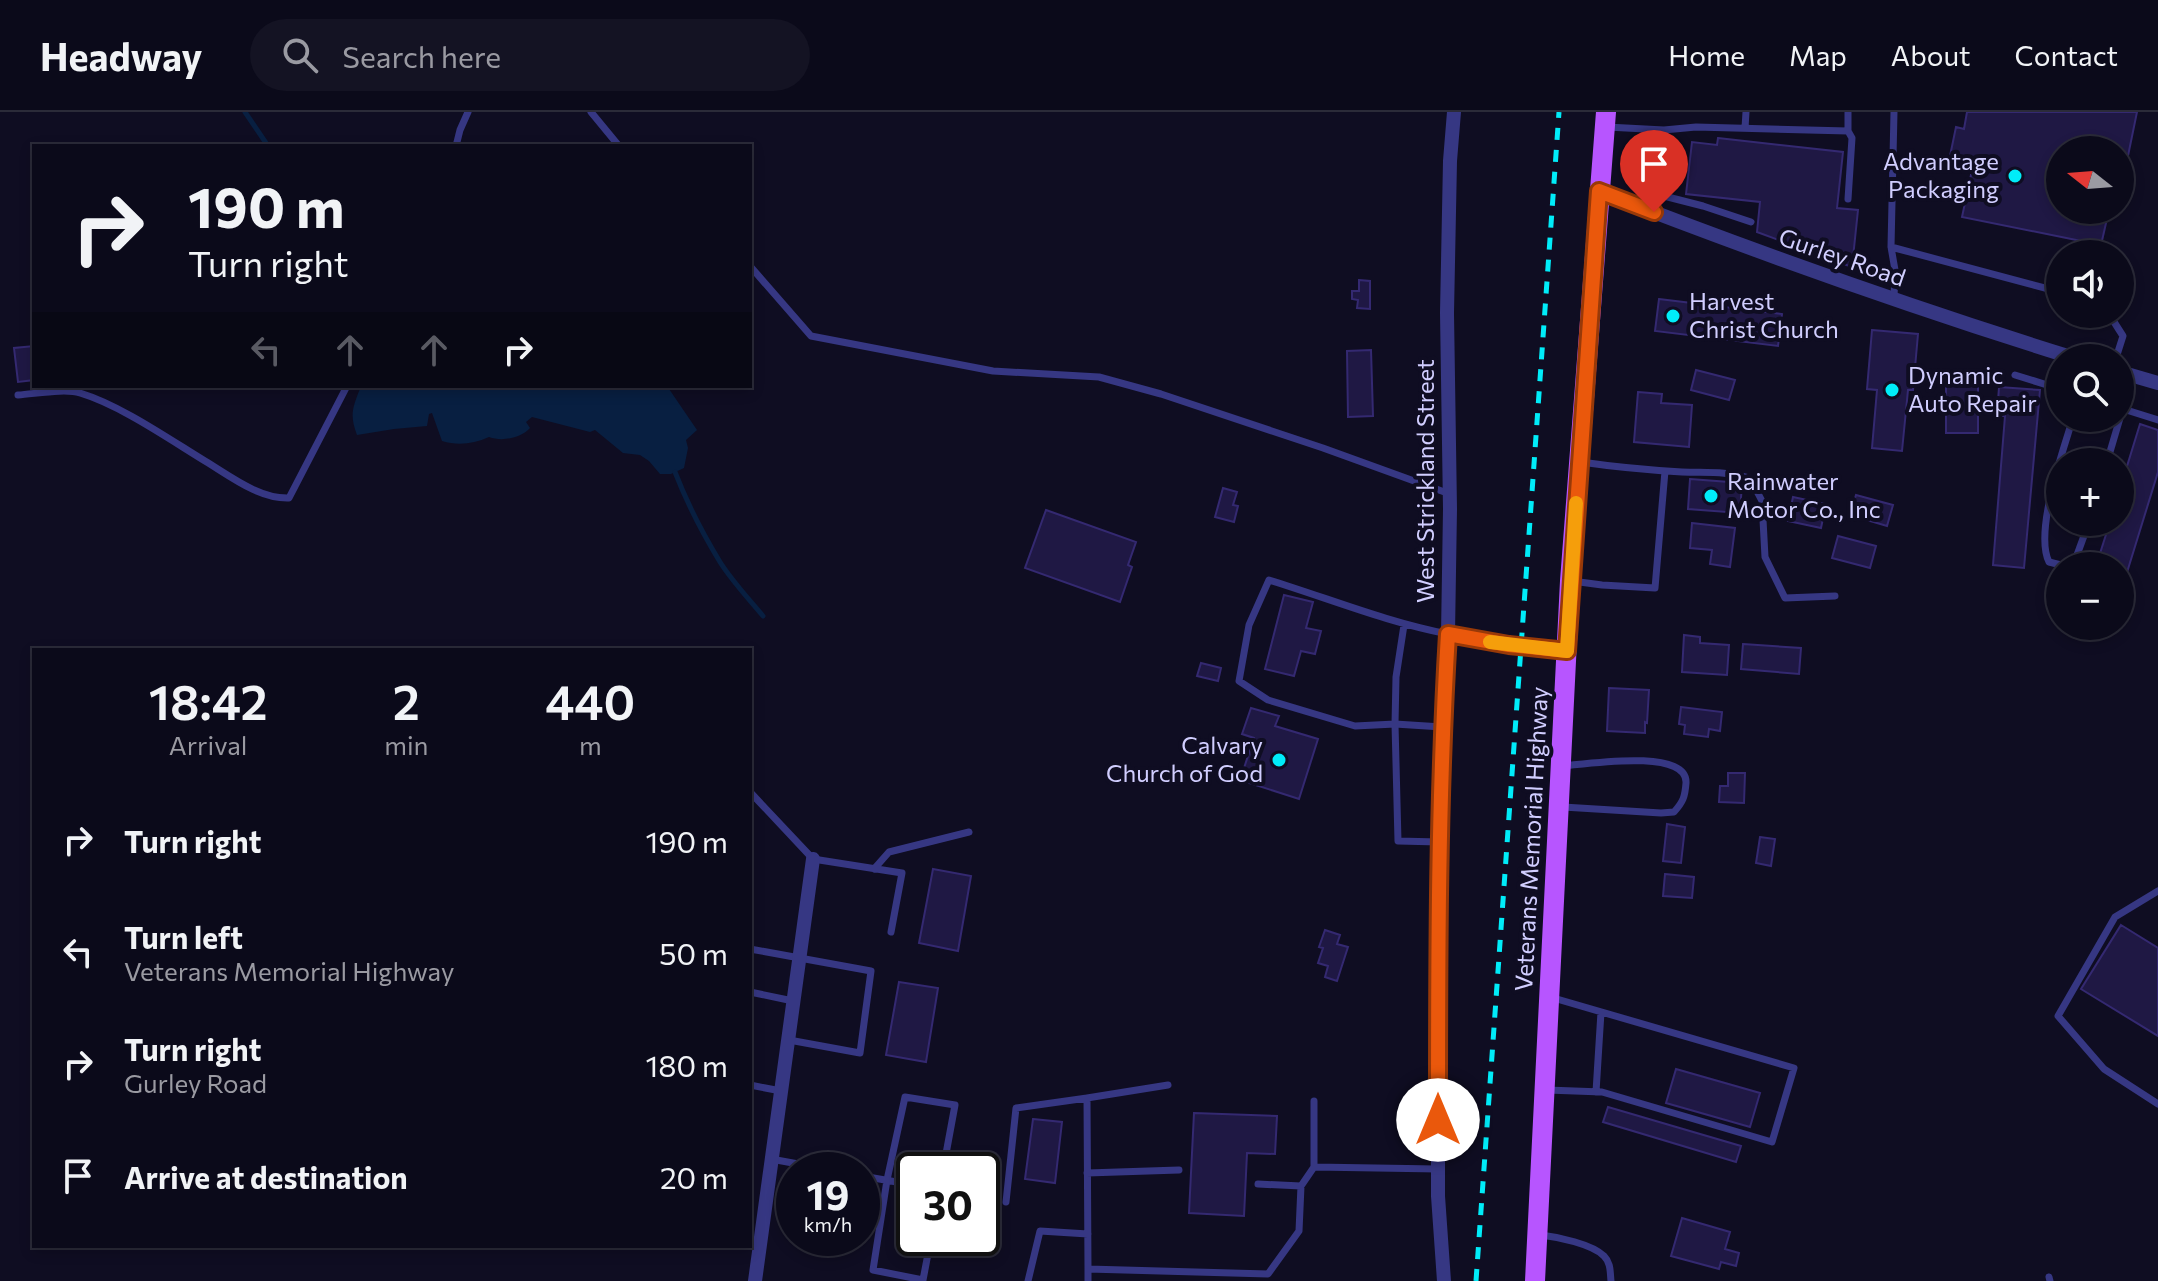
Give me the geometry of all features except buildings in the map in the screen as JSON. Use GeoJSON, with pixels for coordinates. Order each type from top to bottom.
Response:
{"type":"FeatureCollection","features":[{"type":"Feature","properties":{"kind":"main road","name":"Veterans Memorial Highway"},"geometry":{"type":"LineString","coordinates":[[1535,1281],[1570,581],[1605,119]]}},
{"type":"Feature","properties":{"kind":"street","name":"West Strickland Street"},"geometry":{"type":"LineString","coordinates":[[1444,1281],[1438,1169],[1440,842],[1442,727],[1448,634],[1450,494],[1447,313],[1454,112]]}},
{"type":"Feature","properties":{"kind":"street","name":"Gurley Road"},"geometry":{"type":"LineString","coordinates":[[1599,191],[1747,248],[2046,349]]}},
{"type":"Feature","properties":{"kind":"street"},"geometry":{"type":"LineString","coordinates":[[2134,376],[2158,383]]}},
{"type":"Feature","properties":{"kind":"street"},"geometry":{"type":"LineString","coordinates":[[1448,634],[1567,651]]}},
{"type":"Feature","properties":{"kind":"street"},"geometry":{"type":"LineString","coordinates":[[755,1281],[813,859]]}},
{"type":"Feature","properties":{"kind":"lane"},"geometry":{"type":"LineString","coordinates":[[456,144],[468,112]]}},
{"type":"Feature","properties":{"kind":"lane"},"geometry":{"type":"LineString","coordinates":[[591,112],[617,144]]}},
{"type":"Feature","properties":{"kind":"lane"},"geometry":{"type":"LineString","coordinates":[[1745,128],[1746,112]]}},
{"type":"Feature","properties":{"kind":"lane"},"geometry":{"type":"LineString","coordinates":[[1848,112],[1848,131],[1852,138],[1848,199]]}},
{"type":"Feature","properties":{"kind":"lane"},"geometry":{"type":"LineString","coordinates":[[1894,112],[1891,247],[1895,270],[1894,299]]}},
{"type":"Feature","properties":{"kind":"lane"},"geometry":{"type":"LineString","coordinates":[[1605,119],[1664,130],[1696,127],[1848,131]]}},
{"type":"Feature","properties":{"kind":"lane"},"geometry":{"type":"LineString","coordinates":[[1654,212],[1664,130]]}},
{"type":"Feature","properties":{"kind":"lane"},"geometry":{"type":"LineString","coordinates":[[1656,194],[1751,222]]}},
{"type":"Feature","properties":{"kind":"lane"},"geometry":{"type":"LineString","coordinates":[[1891,247],[2046,288]]}},
{"type":"Feature","properties":{"kind":"lane"},"geometry":{"type":"LineString","coordinates":[[752,268],[811,336],[993,371],[1099,377],[1309,443],[1450,494]]}},
{"type":"Feature","properties":{"kind":"lane"},"geometry":{"type":"LineString","coordinates":[[2015,375],[2046,385]]}},
{"type":"Feature","properties":{"kind":"lane"},"geometry":{"type":"LineString","coordinates":[[18,395],[76,391],[102,401],[240,482],[275,499],[289,498],[346,388]]}},
{"type":"Feature","properties":{"kind":"lane"},"geometry":{"type":"LineString","coordinates":[[2134,416],[2158,420]]}},
{"type":"Feature","properties":{"kind":"lane"},"geometry":{"type":"LineString","coordinates":[[2046,557],[2050,495],[2069,432]]}},
{"type":"Feature","properties":{"kind":"lane"},"geometry":{"type":"LineString","coordinates":[[1579,461],[1665,471],[1732,472],[1750,478],[1762,501],[1765,557],[1785,598],[1835,596]]}},
{"type":"Feature","properties":{"kind":"lane"},"geometry":{"type":"LineString","coordinates":[[1570,581],[1655,588],[1665,471]]}},
{"type":"Feature","properties":{"kind":"lane"},"geometry":{"type":"LineString","coordinates":[[1442,727],[1395,724],[1355,726],[1268,700],[1239,681],[1249,625],[1269,580],[1404,625],[1448,634]]}},
{"type":"Feature","properties":{"kind":"lane"},"geometry":{"type":"LineString","coordinates":[[1404,625],[1396,677],[1398,841],[1440,842]]}},
{"type":"Feature","properties":{"kind":"lane"},"geometry":{"type":"LineString","coordinates":[[1559,807],[1674,812],[1685,800],[1687,777],[1681,769],[1650,761],[1561,766]]}},
{"type":"Feature","properties":{"kind":"lane"},"geometry":{"type":"LineString","coordinates":[[752,794],[813,859],[902,873],[891,932]]}},
{"type":"Feature","properties":{"kind":"lane"},"geometry":{"type":"LineString","coordinates":[[874,869],[889,852],[969,832]]}},
{"type":"Feature","properties":{"kind":"lane"},"geometry":{"type":"LineString","coordinates":[[2158,891],[2115,917],[2058,1016],[2104,1069],[2158,1104]]}},
{"type":"Feature","properties":{"kind":"lane"},"geometry":{"type":"LineString","coordinates":[[752,949],[871,971],[860,1053],[788,1040]]}},
{"type":"Feature","properties":{"kind":"lane"},"geometry":{"type":"LineString","coordinates":[[752,992],[793,1001]]}},
{"type":"Feature","properties":{"kind":"lane"},"geometry":{"type":"LineString","coordinates":[[1545,1090],[1596,1092],[1772,1142],[1794,1068],[1550,997]]}},
{"type":"Feature","properties":{"kind":"lane"},"geometry":{"type":"LineString","coordinates":[[1596,1092],[1601,1012]]}},
{"type":"Feature","properties":{"kind":"lane"},"geometry":{"type":"LineString","coordinates":[[752,1085],[781,1091]]}},
{"type":"Feature","properties":{"kind":"lane"},"geometry":{"type":"LineString","coordinates":[[1006,1202],[1016,1108],[1168,1085]]}},
{"type":"Feature","properties":{"kind":"lane"},"geometry":{"type":"LineString","coordinates":[[928,1256],[923,1280],[873,1270],[887,1180],[905,1097],[955,1105],[946,1152]]}},
{"type":"Feature","properties":{"kind":"lane"},"geometry":{"type":"LineString","coordinates":[[1087,1098],[1088,1281]]}},
{"type":"Feature","properties":{"kind":"lane"},"geometry":{"type":"LineString","coordinates":[[1088,1269],[1268,1274],[1299,1231],[1301,1186],[1314,1167],[1314,1101]]}},
{"type":"Feature","properties":{"kind":"lane"},"geometry":{"type":"LineString","coordinates":[[771,1159],[776,1160]]}},
{"type":"Feature","properties":{"kind":"lane"},"geometry":{"type":"LineString","coordinates":[[1314,1167],[1438,1169]]}},
{"type":"Feature","properties":{"kind":"lane"},"geometry":{"type":"LineString","coordinates":[[1087,1173],[1179,1170]]}},
{"type":"Feature","properties":{"kind":"lane"},"geometry":{"type":"LineString","coordinates":[[880,1179],[896,1182]]}},
{"type":"Feature","properties":{"kind":"lane"},"geometry":{"type":"LineString","coordinates":[[1258,1184],[1301,1186]]}},
{"type":"Feature","properties":{"kind":"lane"},"geometry":{"type":"LineString","coordinates":[[1028,1281],[1040,1231],[1088,1234]]}},
{"type":"Feature","properties":{"kind":"lane"},"geometry":{"type":"LineString","coordinates":[[1538,1235],[1584,1245],[1603,1254],[1610,1266],[1611,1281]]}},
{"type":"Feature","properties":{"kind":"water"},"geometry":{"type":"Polygon","coordinates":[[[360,388],[668,388],[697,430],[686,440],[688,448],[684,468],[671,474],[660,474],[649,461],[640,455],[623,453],[595,430],[590,432],[532,417],[526,422],[530,428],[516,437],[489,437],[466,444],[442,441],[432,413],[429,414],[427,426],[357,435],[353,421],[360,388]]]}},
{"type":"Feature","properties":{"kind":"waterway"},"geometry":{"type":"LineString","coordinates":[[245,112],[267,144]]}},
{"type":"Feature","properties":{"kind":"waterway"},"geometry":{"type":"LineString","coordinates":[[675,472],[720,562],[763,616]]}},
{"type":"Feature","properties":{"kind":"railway"},"geometry":{"type":"LineString","coordinates":[[1476,1281],[1559,112]]}},
{"type":"Feature","properties":{"kind":"slow traffic"},"geometry":{"type":"LineString","coordinates":[[1490,642],[1567,651],[1576,503]]}},
{"type":"Feature","properties":{"kind":"place","name":"Advantage Packaging"},"geometry":{"type":"Point","coordinates":[2015,176]}},
{"type":"Feature","properties":{"kind":"place","name":"Harvest Christ Church"},"geometry":{"type":"Point","coordinates":[1673,316]}},
{"type":"Feature","properties":{"kind":"place","name":"Dynamic Auto Repair"},"geometry":{"type":"Point","coordinates":[1892,390]}},
{"type":"Feature","properties":{"kind":"place","name":"Rainwater Motor Co., Inc"},"geometry":{"type":"Point","coordinates":[1711,496]}},
{"type":"Feature","properties":{"kind":"place","name":"Calvary Church of God"},"geometry":{"type":"Point","coordinates":[1279,760]}},
{"type":"Feature","properties":{"kind":"route"},"geometry":{"type":"LineString","coordinates":[[1438,1120],[1440,821],[1448,634],[1567,651],[1599,191],[1654,212]]}}]}
